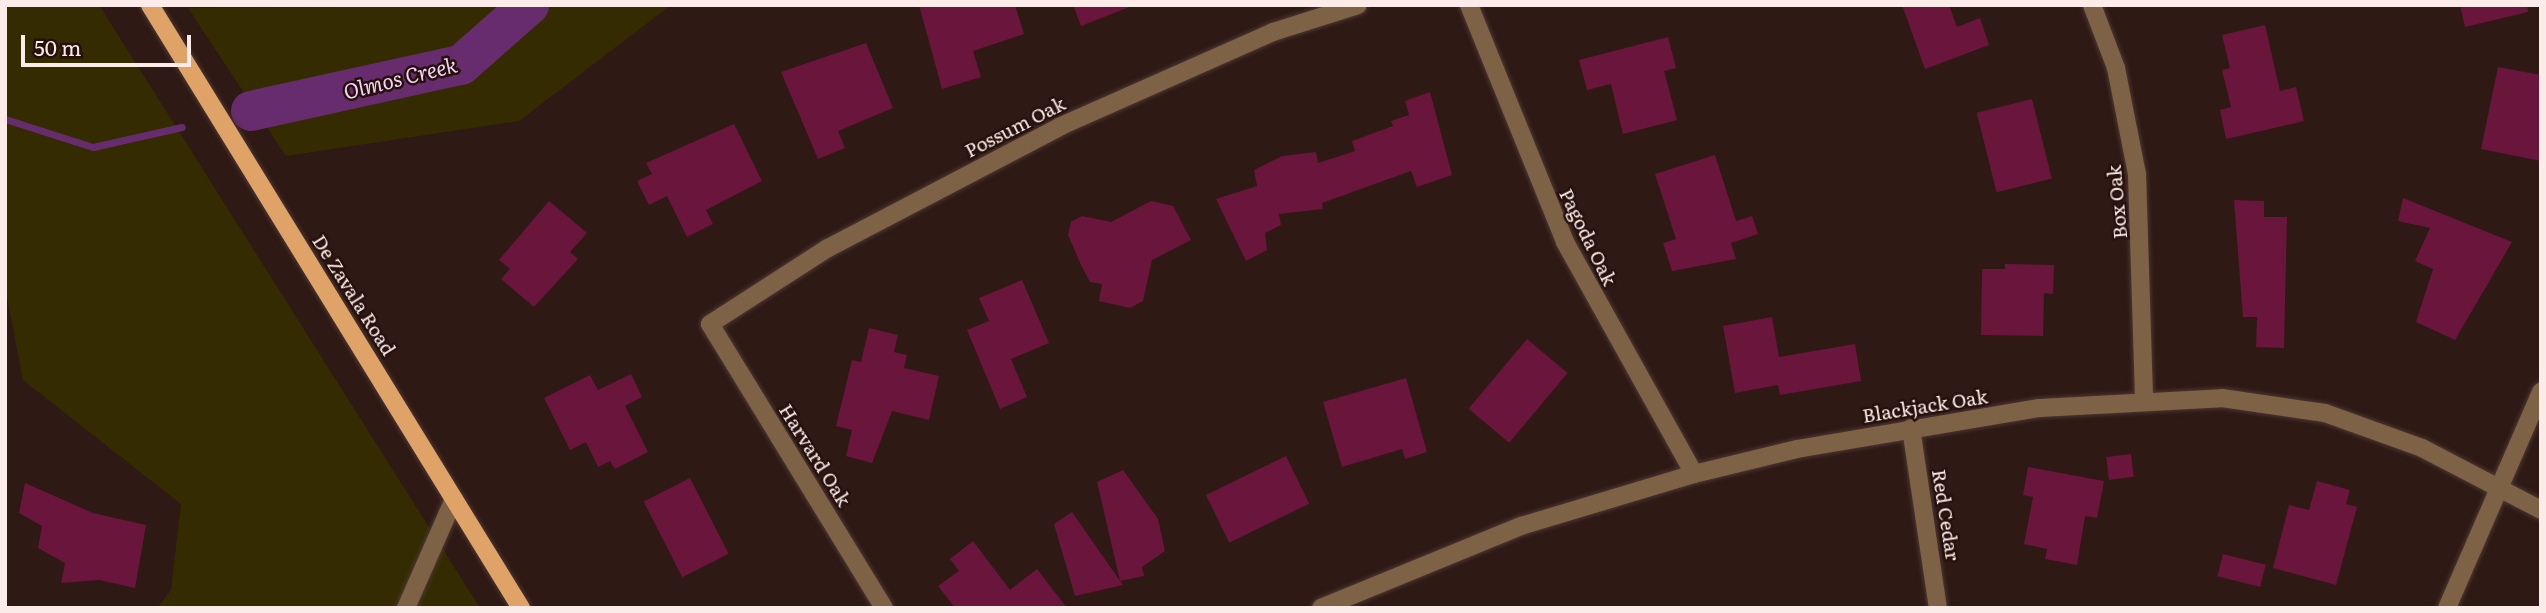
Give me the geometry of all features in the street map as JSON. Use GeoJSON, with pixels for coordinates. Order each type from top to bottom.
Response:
{"type":"FeatureCollection","features":[{"type":"Feature","properties":{"kind":"main road","name":"De Zavala Road"},"geometry":{"type":"LineString","coordinates":[[150,5],[521,608]]}},
{"type":"Feature","properties":{"kind":"street","name":"Possum Oak"},"geometry":{"type":"LineString","coordinates":[[710,324],[828,248],[1061,126],[1273,33],[1358,5]]}},
{"type":"Feature","properties":{"kind":"street","name":"Pagoda Oak"},"geometry":{"type":"LineString","coordinates":[[1469,5],[1565,242],[1694,474]]}},
{"type":"Feature","properties":{"kind":"street","name":"Box Oak"},"geometry":{"type":"LineString","coordinates":[[2092,5],[2116,68],[2137,174],[2144,401]]}},
{"type":"Feature","properties":{"kind":"street","name":"Harvard Oak"},"geometry":{"type":"LineString","coordinates":[[710,324],[884,608]]}},
{"type":"Feature","properties":{"kind":"street"},"geometry":{"type":"LineString","coordinates":[[2447,608],[2497,487],[2541,392]]}},
{"type":"Feature","properties":{"kind":"street","name":"Blackjack Oak"},"geometry":{"type":"LineString","coordinates":[[1321,608],[1521,526],[1694,474],[1911,428],[2040,408],[2222,398],[2325,413],[2422,448],[2541,510]]}},
{"type":"Feature","properties":{"kind":"street","name":"Red Cedar"},"geometry":{"type":"LineString","coordinates":[[1911,428],[1938,608]]}},
{"type":"Feature","properties":{"kind":"street"},"geometry":{"type":"LineString","coordinates":[[406,608],[454,499]]}},
{"type":"Feature","properties":{"kind":"shaded area"},"geometry":{"type":"Polygon","coordinates":[[[5,5],[99,5],[480,608],[157,608],[171,590],[181,504],[23,380],[5,286],[5,5]]]}},
{"type":"Feature","properties":{"kind":"shaded area"},"geometry":{"type":"Polygon","coordinates":[[[671,5],[519,121],[286,156],[188,8],[671,5]]]}},
{"type":"Feature","properties":{"kind":"building"},"geometry":{"type":"Polygon","coordinates":[[[919,5],[1015,5],[1024,34],[973,51],[981,77],[942,89],[919,5]]]}},
{"type":"Feature","properties":{"kind":"building"},"geometry":{"type":"Polygon","coordinates":[[[1073,5],[1132,5],[1132,6],[1081,26],[1073,5]]]}},
{"type":"Feature","properties":{"kind":"building"},"geometry":{"type":"Polygon","coordinates":[[[1902,5],[1949,5],[1957,27],[1980,18],[1989,45],[1925,69],[1902,5]]]}},
{"type":"Feature","properties":{"kind":"building"},"geometry":{"type":"Polygon","coordinates":[[[2460,5],[2527,5],[2528,12],[2465,27],[2460,5]]]}},
{"type":"Feature","properties":{"kind":"building"},"geometry":{"type":"Polygon","coordinates":[[[2265,25],[2280,91],[2296,87],[2304,121],[2226,139],[2220,110],[2231,107],[2222,70],[2230,68],[2222,35],[2265,25]]]}},
{"type":"Feature","properties":{"kind":"building"},"geometry":{"type":"Polygon","coordinates":[[[1668,37],[1676,68],[1664,71],[1677,120],[1623,134],[1611,84],[1587,90],[1579,60],[1668,37]]]}},
{"type":"Feature","properties":{"kind":"building"},"geometry":{"type":"Polygon","coordinates":[[[866,43],[893,108],[838,131],[845,148],[818,159],[781,72],[866,43]]]}},
{"type":"Feature","properties":{"kind":"building"},"geometry":{"type":"Polygon","coordinates":[[[2498,67],[2541,75],[2541,161],[2481,149],[2498,67]]]}},
{"type":"Feature","properties":{"kind":"building"},"geometry":{"type":"Polygon","coordinates":[[[1430,92],[1452,175],[1417,187],[1411,171],[1322,203],[1323,209],[1279,214],[1281,225],[1265,233],[1267,250],[1246,261],[1216,199],[1257,186],[1254,170],[1282,156],[1316,152],[1318,163],[1355,151],[1352,141],[1393,126],[1391,121],[1409,115],[1405,101],[1430,92]]]}},
{"type":"Feature","properties":{"kind":"building"},"geometry":{"type":"Polygon","coordinates":[[[2032,99],[2052,179],[1997,192],[1977,113],[2032,99]]]}},
{"type":"Feature","properties":{"kind":"building"},"geometry":{"type":"Polygon","coordinates":[[[734,124],[762,181],[706,210],[713,224],[687,237],[667,196],[649,205],[637,181],[652,174],[646,163],[734,124]]]}},
{"type":"Feature","properties":{"kind":"building"},"geometry":{"type":"Polygon","coordinates":[[[1715,155],[1736,221],[1752,216],[1758,234],[1731,243],[1736,259],[1672,271],[1663,243],[1676,239],[1655,174],[1715,155]]]}},
{"type":"Feature","properties":{"kind":"building"},"geometry":{"type":"Polygon","coordinates":[[[2403,198],[2512,242],[2455,340],[2416,322],[2433,269],[2415,261],[2430,228],[2398,221],[2403,198]]]}},
{"type":"Feature","properties":{"kind":"building"},"geometry":{"type":"Polygon","coordinates":[[[2234,200],[2264,201],[2264,217],[2287,217],[2284,348],[2256,347],[2257,317],[2243,317],[2234,200]]]}},
{"type":"Feature","properties":{"kind":"building"},"geometry":{"type":"Polygon","coordinates":[[[549,201],[587,233],[570,252],[578,259],[534,307],[501,279],[510,269],[499,260],[549,201]]]}},
{"type":"Feature","properties":{"kind":"building"},"geometry":{"type":"Polygon","coordinates":[[[1151,201],[1173,206],[1191,240],[1152,260],[1143,301],[1130,308],[1099,301],[1102,284],[1090,282],[1081,265],[1068,235],[1071,222],[1082,216],[1111,222],[1151,201]]]}},
{"type":"Feature","properties":{"kind":"building"},"geometry":{"type":"Polygon","coordinates":[[[2005,264],[2054,265],[2053,294],[2044,293],[2043,336],[1981,335],[1982,269],[2005,269],[2005,264]]]}},
{"type":"Feature","properties":{"kind":"building"},"geometry":{"type":"Polygon","coordinates":[[[1022,280],[1049,343],[1011,359],[1027,397],[1000,409],[967,330],[989,321],[979,298],[1022,280]]]}},
{"type":"Feature","properties":{"kind":"building"},"geometry":{"type":"Polygon","coordinates":[[[1772,317],[1779,357],[1855,344],[1861,381],[1780,395],[1778,385],[1735,393],[1723,326],[1772,317]]]}},
{"type":"Feature","properties":{"kind":"building"},"geometry":{"type":"Polygon","coordinates":[[[869,328],[898,335],[894,352],[907,355],[904,368],[939,376],[929,420],[892,411],[872,463],[846,456],[852,430],[836,426],[852,360],[861,362],[869,328]]]}},
{"type":"Feature","properties":{"kind":"building"},"geometry":{"type":"Polygon","coordinates":[[[1527,339],[1568,373],[1509,443],[1469,409],[1527,339]]]}},
{"type":"Feature","properties":{"kind":"building"},"geometry":{"type":"Polygon","coordinates":[[[631,374],[642,397],[625,406],[648,452],[615,469],[610,461],[598,467],[586,442],[570,450],[544,398],[590,375],[598,390],[631,374]]]}},
{"type":"Feature","properties":{"kind":"building"},"geometry":{"type":"Polygon","coordinates":[[[1406,378],[1427,452],[1405,459],[1402,449],[1342,467],[1323,402],[1406,378]]]}},
{"type":"Feature","properties":{"kind":"building"},"geometry":{"type":"Polygon","coordinates":[[[2131,454],[2134,477],[2109,480],[2106,457],[2131,454]]]}},
{"type":"Feature","properties":{"kind":"building"},"geometry":{"type":"Polygon","coordinates":[[[1286,456],[1309,504],[1229,543],[1206,495],[1286,456]]]}},
{"type":"Feature","properties":{"kind":"building"},"geometry":{"type":"Polygon","coordinates":[[[2028,467],[2104,481],[2097,518],[2085,516],[2077,565],[2045,559],[2047,549],[2024,544],[2033,497],[2023,495],[2028,467]]]}},
{"type":"Feature","properties":{"kind":"building"},"geometry":{"type":"Polygon","coordinates":[[[1123,470],[1158,519],[1165,551],[1142,567],[1144,576],[1120,581],[1097,482],[1123,470]]]}},
{"type":"Feature","properties":{"kind":"building"},"geometry":{"type":"Polygon","coordinates":[[[690,478],[729,554],[682,577],[644,502],[690,478]]]}},
{"type":"Feature","properties":{"kind":"building"},"geometry":{"type":"Polygon","coordinates":[[[2317,481],[2350,490],[2346,504],[2357,507],[2336,585],[2273,568],[2289,505],[2309,510],[2317,481]]]}},
{"type":"Feature","properties":{"kind":"building"},"geometry":{"type":"Polygon","coordinates":[[[25,483],[93,513],[146,525],[135,588],[99,580],[61,583],[65,563],[38,548],[42,526],[19,513],[25,483]]]}},
{"type":"Feature","properties":{"kind":"building"},"geometry":{"type":"Polygon","coordinates":[[[1072,512],[1123,585],[1075,596],[1054,524],[1072,512]]]}},
{"type":"Feature","properties":{"kind":"building"},"geometry":{"type":"Polygon","coordinates":[[[973,541],[1010,590],[1037,569],[1067,608],[955,608],[938,586],[959,571],[950,559],[973,541]]]}},
{"type":"Feature","properties":{"kind":"building"},"geometry":{"type":"Polygon","coordinates":[[[2223,554],[2266,565],[2260,587],[2217,576],[2223,554]]]}},
{"type":"Feature","properties":{"kind":"waterway","name":"Olmos Creek"},"geometry":{"type":"LineString","coordinates":[[251,111],[461,65],[529,5]]}},
{"type":"Feature","properties":{"kind":"waterway","name":"Olmos Creek"},"geometry":{"type":"LineString","coordinates":[[5,119],[93,147],[182,127]]}}]}
